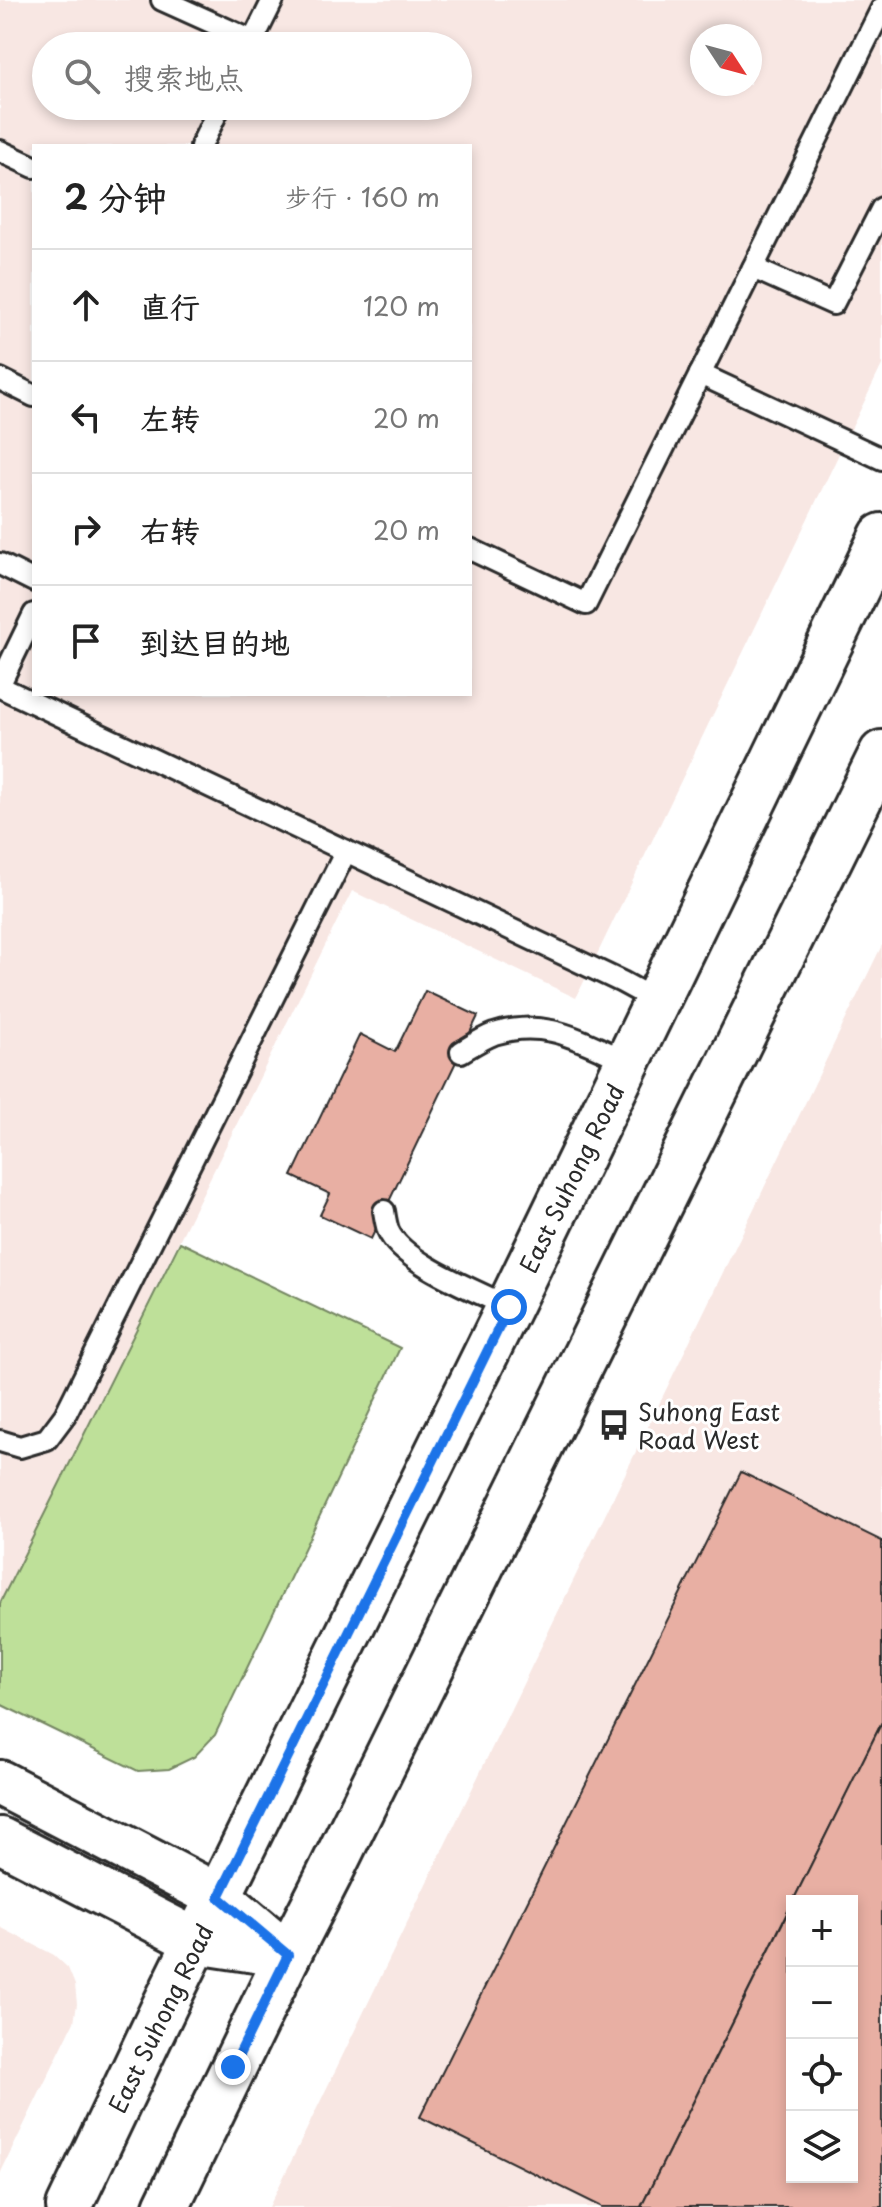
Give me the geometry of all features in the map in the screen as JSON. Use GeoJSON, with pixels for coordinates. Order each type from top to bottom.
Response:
{"type":"FeatureCollection","features":[{"type":"Feature","properties":{"kind":"main road","name":"East Suhong Road"},"geometry":{"type":"LineString","coordinates":[[69,2207],[882,536]]}},
{"type":"Feature","properties":{"kind":"main road"},"geometry":{"type":"LineString","coordinates":[[166,2207],[882,753]]}},
{"type":"Feature","properties":{"kind":"main road"},"geometry":{"type":"LineString","coordinates":[[0,1783],[219,1897],[288,1955]]}},
{"type":"Feature","properties":{"kind":"main road"},"geometry":{"type":"LineString","coordinates":[[0,1840],[196,1941],[288,1955]]}},
{"type":"Feature","properties":{"kind":"lane"},"geometry":{"type":"LineString","coordinates":[[162,0],[227,32]]}},
{"type":"Feature","properties":{"kind":"lane"},"geometry":{"type":"LineString","coordinates":[[257,32],[273,0]]}},
{"type":"Feature","properties":{"kind":"lane"},"geometry":{"type":"LineString","coordinates":[[472,550],[586,604],[882,8]]}},
{"type":"Feature","properties":{"kind":"lane"},"geometry":{"type":"LineString","coordinates":[[202,144],[213,120]]}},
{"type":"Feature","properties":{"kind":"lane"},"geometry":{"type":"LineString","coordinates":[[0,151],[32,166]]}},
{"type":"Feature","properties":{"kind":"lane"},"geometry":{"type":"LineString","coordinates":[[753,268],[833,304],[882,208]]}},
{"type":"Feature","properties":{"kind":"lane"},"geometry":{"type":"LineString","coordinates":[[700,374],[882,459]]}},
{"type":"Feature","properties":{"kind":"lane"},"geometry":{"type":"LineString","coordinates":[[0,379],[32,395]]}},
{"type":"Feature","properties":{"kind":"lane"},"geometry":{"type":"LineString","coordinates":[[0,564],[32,580]]}},
{"type":"Feature","properties":{"kind":"lane"},"geometry":{"type":"LineString","coordinates":[[32,618],[0,686],[657,1001]]}},
{"type":"Feature","properties":{"kind":"lane"},"geometry":{"type":"LineString","coordinates":[[0,1441],[20,1447],[47,1439],[65,1415],[346,851]]}},
{"type":"Feature","properties":{"kind":"lane"},"geometry":{"type":"LineString","coordinates":[[461,1052],[492,1034],[524,1027],[552,1030],[627,1061]]}},
{"type":"Feature","properties":{"kind":"lane"},"geometry":{"type":"LineString","coordinates":[[384,1211],[389,1231],[405,1251],[425,1266],[509,1307]]}},
{"type":"Feature","properties":{"kind":"shaded area"},"geometry":{"type":"Polygon","coordinates":[[[0,0],[882,0],[882,365],[576,998],[352,891],[0,1603],[0,0]]]}},
{"type":"Feature","properties":{"kind":"shaded area"},"geometry":{"type":"Polygon","coordinates":[[[882,945],[882,2207],[269,2207],[882,945]]]}},
{"type":"Feature","properties":{"kind":"shaded area"},"geometry":{"type":"Polygon","coordinates":[[[0,1927],[54,1955],[68,1968],[75,1985],[77,2004],[74,2022],[0,2174],[0,1927]]]}},
{"type":"Feature","properties":{"kind":"green space"},"geometry":{"type":"Polygon","coordinates":[[[180,1242],[400,1348],[215,1735],[194,1757],[169,1769],[138,1771],[0,1704],[0,1603],[180,1242]]]}},
{"type":"Feature","properties":{"kind":"building"},"geometry":{"type":"Polygon","coordinates":[[[425,991],[478,1016],[371,1239],[320,1215],[330,1194],[292,1176],[360,1034],[395,1052],[425,991]]]}},
{"type":"Feature","properties":{"kind":"building"},"geometry":{"type":"Polygon","coordinates":[[[741,1472],[882,1541],[882,1722],[796,1895],[786,1895],[786,1915],[641,2207],[602,2207],[420,2117],[741,1472]]]}},
{"type":"Feature","properties":{"kind":"building"},"geometry":{"type":"Polygon","coordinates":[[[882,1722],[882,2207],[641,2207],[786,1916],[786,2183],[858,2183],[858,1895],[796,1895],[882,1722]]]}},
{"type":"Feature","properties":{"kind":"place","name":"Suhong East Road West"},"geometry":{"type":"Point","coordinates":[614,1425]}},
{"type":"Feature","properties":{"kind":"route"},"geometry":{"type":"LineString","coordinates":[[233,2067],[288,1955],[219,1897],[509,1307]]}}]}
